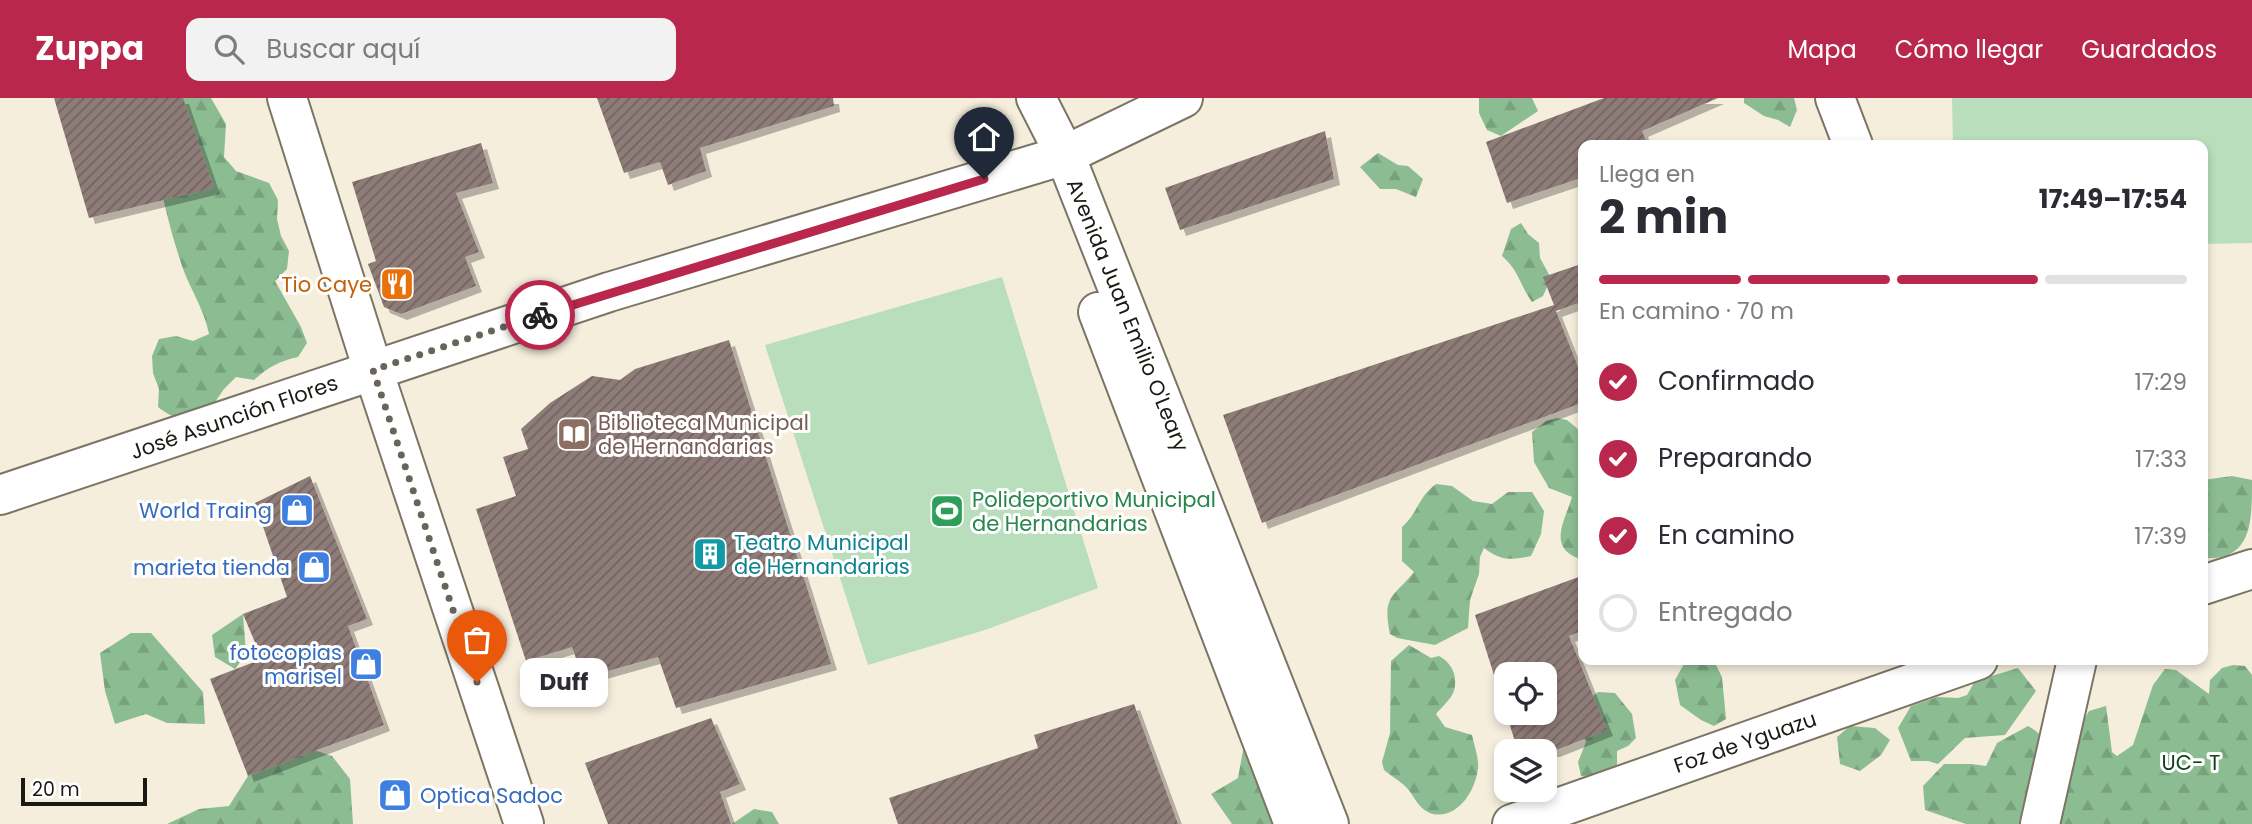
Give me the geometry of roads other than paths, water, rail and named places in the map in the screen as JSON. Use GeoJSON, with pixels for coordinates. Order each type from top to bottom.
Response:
{"type":"FeatureCollection","features":[{"type":"Feature","properties":{"kind":"street"},"geometry":{"type":"LineString","coordinates":[[287,98],[373,370],[524,824]]}},
{"type":"Feature","properties":{"kind":"street"},"geometry":{"type":"LineString","coordinates":[[1036,98],[1065,155]]}},
{"type":"Feature","properties":{"kind":"street","name":"José Asunción Flores"},"geometry":{"type":"LineString","coordinates":[[0,495],[609,292],[1065,155],[1182,98]]}},
{"type":"Feature","properties":{"kind":"street"},"geometry":{"type":"LineString","coordinates":[[1835,98],[1851,140]]}},
{"type":"Feature","properties":{"kind":"street","name":"Avenida Juan Emilio O'Leary"},"geometry":{"type":"LineString","coordinates":[[1065,155],[1067,230],[1294,824]]}},
{"type":"Feature","properties":{"kind":"street","name":"Avenida Juan Emilio O'Leary"},"geometry":{"type":"LineString","coordinates":[[1065,155],[1329,824]]}},
{"type":"Feature","properties":{"kind":"street"},"geometry":{"type":"LineString","coordinates":[[2208,583],[2252,569]]}},
{"type":"Feature","properties":{"kind":"street","name":"Foz de Yguazu"},"geometry":{"type":"LineString","coordinates":[[1512,824],[1964,665]]}},
{"type":"Feature","properties":{"kind":"street"},"geometry":{"type":"LineString","coordinates":[[2040,824],[2076,665]]}},
{"type":"Feature","properties":{"kind":"place","name":"Tio Caye"},"geometry":{"type":"Point","coordinates":[397,284]}},
{"type":"Feature","properties":{"kind":"place","name":"Biblioteca Municipal de Hernandarias"},"geometry":{"type":"Point","coordinates":[574,434]}},
{"type":"Feature","properties":{"kind":"place","name":"World Traing"},"geometry":{"type":"Point","coordinates":[297,510]}},
{"type":"Feature","properties":{"kind":"place","name":"Polideportivo Municipal de Hernandarias"},"geometry":{"type":"Point","coordinates":[947,511]}},
{"type":"Feature","properties":{"kind":"place","name":"Teatro Municipal de Hernandarias"},"geometry":{"type":"Point","coordinates":[710,554]}},
{"type":"Feature","properties":{"kind":"place","name":"marieta tienda"},"geometry":{"type":"Point","coordinates":[314,567]}},
{"type":"Feature","properties":{"kind":"place","name":"fotocopias marisel"},"geometry":{"type":"Point","coordinates":[366,664]}},
{"type":"Feature","properties":{"kind":"place","name":"Duff"},"geometry":{"type":"Point","coordinates":[477,682]}},
{"type":"Feature","properties":{"kind":"place","name":"Optica Sadoc"},"geometry":{"type":"Point","coordinates":[395,795]}},
{"type":"Feature","properties":{"kind":"park label","name":"UC- T"},"geometry":{"type":"Point","coordinates":[2191,762]}}]}
